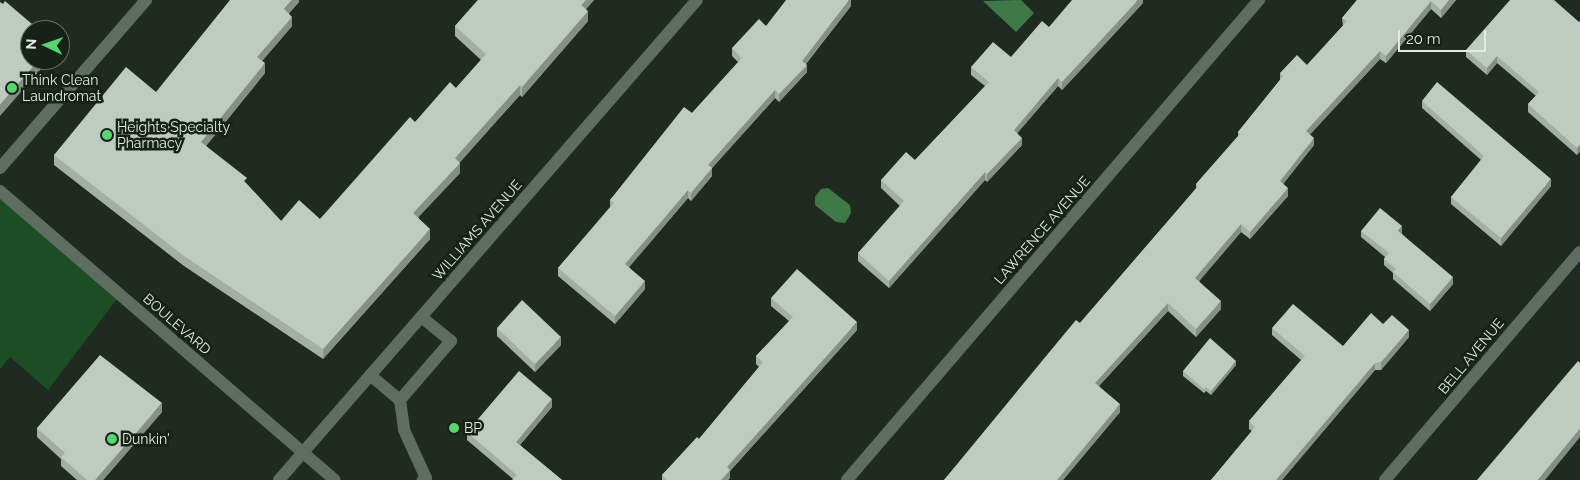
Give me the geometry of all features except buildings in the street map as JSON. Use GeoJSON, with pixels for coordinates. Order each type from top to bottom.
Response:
{"type":"FeatureCollection","features":[{"type":"Feature","properties":{"kind":"street"},"geometry":{"type":"LineString","coordinates":[[0,168],[146,0]]}},
{"type":"Feature","properties":{"kind":"street","name":"WILLIAMS AVENUE"},"geometry":{"type":"LineString","coordinates":[[279,480],[697,0]]}},
{"type":"Feature","properties":{"kind":"street","name":"LAWRENCE AVENUE"},"geometry":{"type":"LineString","coordinates":[[847,480],[1259,0]]}},
{"type":"Feature","properties":{"kind":"street","name":"BOULEVARD"},"geometry":{"type":"LineString","coordinates":[[0,191],[335,480]]}},
{"type":"Feature","properties":{"kind":"street","name":"BELL AVENUE"},"geometry":{"type":"LineString","coordinates":[[1385,480],[1580,252]]}},
{"type":"Feature","properties":{"kind":"street"},"geometry":{"type":"LineString","coordinates":[[400,400],[451,341],[421,317]]}},
{"type":"Feature","properties":{"kind":"street"},"geometry":{"type":"LineString","coordinates":[[370,375],[400,400],[404,430],[426,478],[423,480]]}},
{"type":"Feature","properties":{"kind":"shaded area"},"geometry":{"type":"Polygon","coordinates":[[[1021,0],[1034,13],[1016,32],[983,1],[1021,0]]]}},
{"type":"Feature","properties":{"kind":"shaded area"},"geometry":{"type":"Polygon","coordinates":[[[828,188],[850,205],[851,213],[845,223],[836,222],[815,205],[815,197],[821,189],[828,188]]]}},
{"type":"Feature","properties":{"kind":"shaded area"},"geometry":{"type":"Polygon","coordinates":[[[0,199],[120,295],[48,390],[10,357],[0,369],[0,199]]]}},
{"type":"Feature","properties":{"kind":"place","name":"Think Clean Laundromat"},"geometry":{"type":"Point","coordinates":[12,88]}},
{"type":"Feature","properties":{"kind":"place","name":"Heights Specialty Pharmacy"},"geometry":{"type":"Point","coordinates":[107,135]}},
{"type":"Feature","properties":{"kind":"place","name":"BP"},"geometry":{"type":"Point","coordinates":[454,428]}},
{"type":"Feature","properties":{"kind":"place","name":"Dunkin'"},"geometry":{"type":"Point","coordinates":[112,439]}}]}
